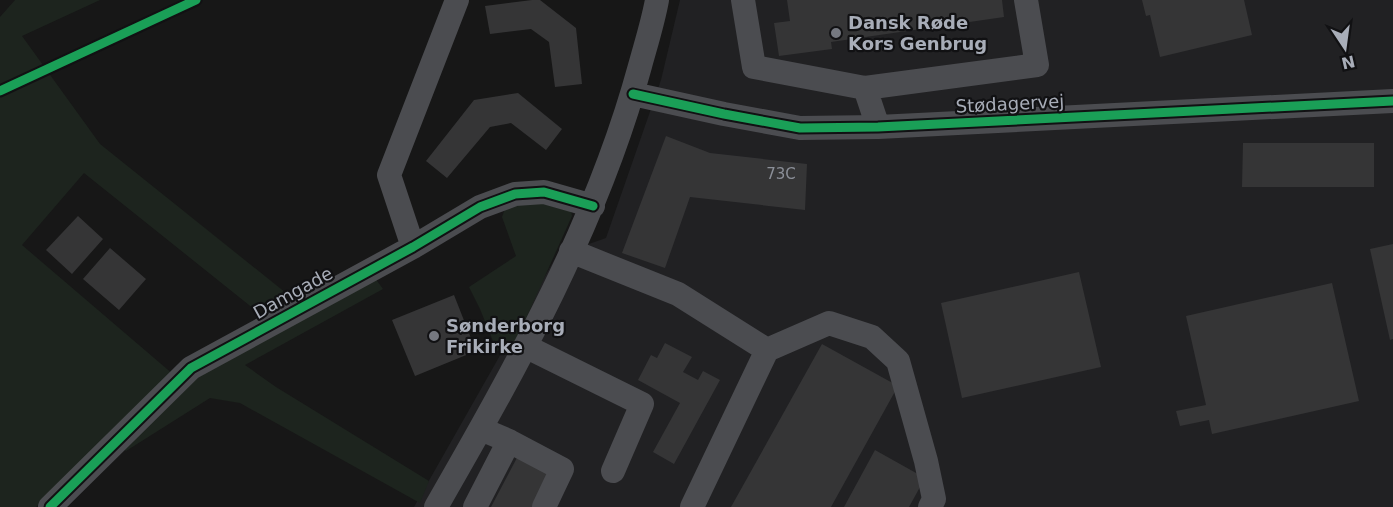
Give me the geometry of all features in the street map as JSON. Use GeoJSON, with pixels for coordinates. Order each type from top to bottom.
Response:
{"type":"FeatureCollection","features":[{"type":"Feature","properties":{"kind":"street"},"geometry":{"type":"LineString","coordinates":[[413,247],[389,175],[457,0]]}},
{"type":"Feature","properties":{"kind":"street"},"geometry":{"type":"LineString","coordinates":[[436,507],[527,347],[593,206],[633,94],[657,0]]}},
{"type":"Feature","properties":{"kind":"street"},"geometry":{"type":"LineString","coordinates":[[743,0],[754,67],[865,88],[1036,65],[1026,0]]}},
{"type":"Feature","properties":{"kind":"street"},"geometry":{"type":"LineString","coordinates":[[865,88],[878,127]]}},
{"type":"Feature","properties":{"kind":"street","name":"Stødagervej"},"geometry":{"type":"LineString","coordinates":[[633,94],[800,128],[878,127],[1393,101]]}},
{"type":"Feature","properties":{"kind":"street","name":"Damgade"},"geometry":{"type":"LineString","coordinates":[[50,507],[190,368],[413,247],[480,207],[515,194],[544,192],[593,206]]}},
{"type":"Feature","properties":{"kind":"street"},"geometry":{"type":"LineString","coordinates":[[571,251],[678,294],[767,350]]}},
{"type":"Feature","properties":{"kind":"street"},"geometry":{"type":"LineString","coordinates":[[692,507],[767,350],[829,323],[872,337],[898,361],[926,460],[934,499],[930,507]]}},
{"type":"Feature","properties":{"kind":"street"},"geometry":{"type":"LineString","coordinates":[[527,347],[642,404],[613,471]]}},
{"type":"Feature","properties":{"kind":"street"},"geometry":{"type":"LineString","coordinates":[[481,429],[562,469],[544,507]]}},
{"type":"Feature","properties":{"kind":"street"},"geometry":{"type":"LineString","coordinates":[[474,507],[509,441]]}},
{"type":"Feature","properties":{"kind":"shaded area"},"geometry":{"type":"Polygon","coordinates":[[[15,0],[100,0],[22,36],[100,144],[286,293],[254,309],[84,173],[22,245],[174,375],[36,507],[0,507],[0,17],[15,0]]]}},
{"type":"Feature","properties":{"kind":"shaded area"},"geometry":{"type":"Polygon","coordinates":[[[680,0],[1393,0],[1393,507],[414,507],[557,255],[606,238],[661,80],[680,0]]]}},
{"type":"Feature","properties":{"kind":"shaded area"},"geometry":{"type":"Polygon","coordinates":[[[528,199],[570,206],[572,216],[514,345],[497,351],[469,287],[516,256],[502,217],[507,203],[528,199]]]}},
{"type":"Feature","properties":{"kind":"shaded area"},"geometry":{"type":"Polygon","coordinates":[[[375,278],[383,289],[245,365],[276,387],[429,481],[420,503],[240,403],[210,398],[126,451],[119,444],[192,374],[375,278]]]}},
{"type":"Feature","properties":{"kind":"building"},"geometry":{"type":"Polygon","coordinates":[[[540,0],[576,28],[582,84],[555,87],[549,42],[531,29],[490,34],[485,6],[540,0]]]}},
{"type":"Feature","properties":{"kind":"building","name":"Dansk Røde Kors Genbrug"},"geometry":{"type":"Polygon","coordinates":[[[787,0],[1002,0],[1004,17],[831,42],[832,49],[779,56],[774,23],[790,21],[787,0]]]}},
{"type":"Feature","properties":{"kind":"building"},"geometry":{"type":"Polygon","coordinates":[[[1142,0],[1244,0],[1252,35],[1160,57],[1150,15],[1146,16],[1142,0]]]}},
{"type":"Feature","properties":{"kind":"building"},"geometry":{"type":"Polygon","coordinates":[[[518,93],[562,129],[546,150],[511,123],[490,127],[447,178],[426,161],[474,100],[518,93]]]}},
{"type":"Feature","properties":{"kind":"building"},"geometry":{"type":"Polygon","coordinates":[[[666,136],[710,153],[807,164],[805,210],[690,197],[665,268],[622,253],[666,136]]]}},
{"type":"Feature","properties":{"kind":"building"},"geometry":{"type":"Polygon","coordinates":[[[1243,143],[1374,143],[1374,187],[1242,187],[1243,143]]]}},
{"type":"Feature","properties":{"kind":"building"},"geometry":{"type":"Polygon","coordinates":[[[78,216],[103,239],[72,274],[46,250],[78,216]]]}},
{"type":"Feature","properties":{"kind":"building"},"geometry":{"type":"Polygon","coordinates":[[[1393,244],[1393,339],[1390,340],[1370,249],[1393,244]]]}},
{"type":"Feature","properties":{"kind":"building"},"geometry":{"type":"Polygon","coordinates":[[[110,248],[146,279],[119,310],[83,279],[110,248]]]}},
{"type":"Feature","properties":{"kind":"building"},"geometry":{"type":"Polygon","coordinates":[[[1079,272],[1101,367],[962,398],[941,303],[1079,272]]]}},
{"type":"Feature","properties":{"kind":"building"},"geometry":{"type":"Polygon","coordinates":[[[1332,283],[1359,401],[1212,434],[1209,420],[1180,426],[1176,411],[1206,405],[1186,316],[1332,283]]]}},
{"type":"Feature","properties":{"kind":"building","name":"Sønderborg Frikirke"},"geometry":{"type":"Polygon","coordinates":[[[454,295],[476,351],[415,376],[392,320],[454,295]]]}},
{"type":"Feature","properties":{"kind":"building"},"geometry":{"type":"Polygon","coordinates":[[[665,343],[692,357],[683,372],[698,380],[703,371],[720,380],[674,464],[653,452],[680,403],[638,380],[651,355],[657,358],[665,343]]]}},
{"type":"Feature","properties":{"kind":"building"},"geometry":{"type":"Polygon","coordinates":[[[822,344],[898,386],[831,507],[731,507],[822,344]]]}},
{"type":"Feature","properties":{"kind":"building"},"geometry":{"type":"Polygon","coordinates":[[[875,450],[925,478],[909,507],[844,507],[875,450]]]}},
{"type":"Feature","properties":{"kind":"building"},"geometry":{"type":"Polygon","coordinates":[[[519,454],[553,472],[534,507],[491,507],[519,454]]]}},
{"type":"Feature","properties":{"kind":"cycle path"},"geometry":{"type":"LineString","coordinates":[[0,91],[196,0]]}},
{"type":"Feature","properties":{"kind":"cycle path"},"geometry":{"type":"LineString","coordinates":[[633,94],[800,128],[878,127],[1393,101]]}},
{"type":"Feature","properties":{"kind":"cycle path"},"geometry":{"type":"LineString","coordinates":[[50,507],[191,368],[413,247],[480,207],[515,194],[544,192],[593,206]]}},
{"type":"Feature","properties":{"kind":"place","name":"Dansk Røde Kors Genbrug"},"geometry":{"type":"Point","coordinates":[836,33]}},
{"type":"Feature","properties":{"kind":"place","name":"Sønderborg Frikirke"},"geometry":{"type":"Point","coordinates":[434,336]}}]}
